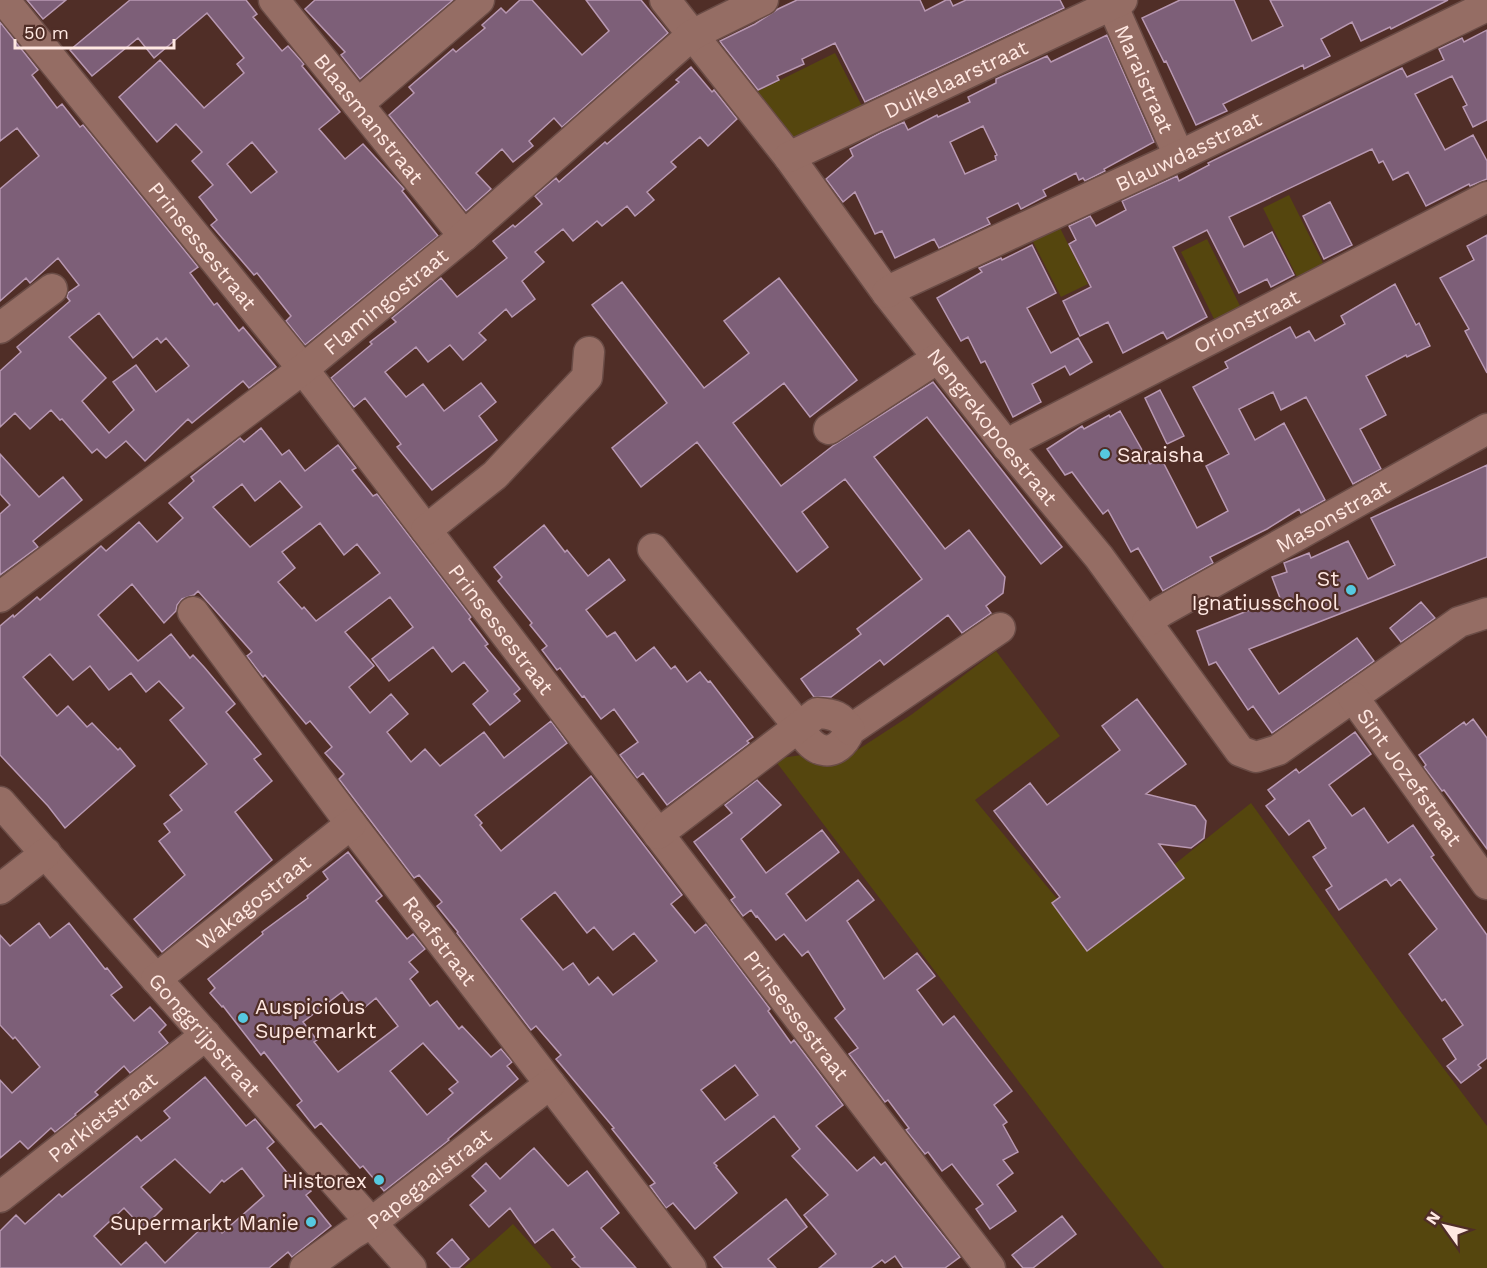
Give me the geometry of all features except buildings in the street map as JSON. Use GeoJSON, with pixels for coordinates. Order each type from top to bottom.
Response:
{"type":"FeatureCollection","features":[{"type":"Feature","properties":{"kind":"street","name":"Prinsessestraat"},"geometry":{"type":"LineString","coordinates":[[4,0],[303,369],[990,1268]]}},
{"type":"Feature","properties":{"kind":"street"},"geometry":{"type":"LineString","coordinates":[[358,104],[479,0]]}},
{"type":"Feature","properties":{"kind":"street","name":"Nengrekopoestraat"},"geometry":{"type":"LineString","coordinates":[[665,0],[789,157],[887,293],[1008,447],[1099,557],[1240,751],[1256,758],[1278,750],[1459,622],[1487,614]]}},
{"type":"Feature","properties":{"kind":"street","name":"Flamingostraat"},"geometry":{"type":"LineString","coordinates":[[0,597],[303,369],[464,236],[692,35],[763,0]]}},
{"type":"Feature","properties":{"kind":"street","name":"Blaasmanstraat"},"geometry":{"type":"LineString","coordinates":[[276,1],[464,236]]}},
{"type":"Feature","properties":{"kind":"street","name":"Maraistraat"},"geometry":{"type":"LineString","coordinates":[[1115,1],[1179,156]]}},
{"type":"Feature","properties":{"kind":"street","name":"Duikelaarstraat"},"geometry":{"type":"LineString","coordinates":[[789,157],[1115,1]]}},
{"type":"Feature","properties":{"kind":"street","name":"Blauwdasstraat"},"geometry":{"type":"LineString","coordinates":[[887,293],[1179,156],[1487,6]]}},
{"type":"Feature","properties":{"kind":"street","name":"Orionstraat"},"geometry":{"type":"LineString","coordinates":[[1008,447],[1020,437],[1487,197]]}},
{"type":"Feature","properties":{"kind":"street"},"geometry":{"type":"LineString","coordinates":[[0,328],[51,289]]}},
{"type":"Feature","properties":{"kind":"street"},"geometry":{"type":"LineString","coordinates":[[426,530],[495,475],[587,377],[589,352]]}},
{"type":"Feature","properties":{"kind":"street"},"geometry":{"type":"LineString","coordinates":[[829,429],[938,358]]}},
{"type":"Feature","properties":{"kind":"street","name":"Masonstraat"},"geometry":{"type":"LineString","coordinates":[[1147,622],[1162,611],[1487,429]]}},
{"type":"Feature","properties":{"kind":"street"},"geometry":{"type":"LineString","coordinates":[[653,549],[800,728],[805,739],[823,751],[834,749],[845,742],[850,730],[1000,628]]}},
{"type":"Feature","properties":{"kind":"street","name":"Raafstraat"},"geometry":{"type":"LineString","coordinates":[[193,612],[351,824],[690,1268]]}},
{"type":"Feature","properties":{"kind":"street","name":"Sint Jozefstraat"},"geometry":{"type":"LineString","coordinates":[[1353,697],[1487,884]]}},
{"type":"Feature","properties":{"kind":"street"},"geometry":{"type":"LineString","coordinates":[[658,834],[800,728]]}},
{"type":"Feature","properties":{"kind":"street","name":"Gonggrijpstraat"},"geometry":{"type":"LineString","coordinates":[[0,802],[411,1268]]}},
{"type":"Feature","properties":{"kind":"street","name":"Wakagostraat"},"geometry":{"type":"LineString","coordinates":[[156,979],[351,824]]}},
{"type":"Feature","properties":{"kind":"street"},"geometry":{"type":"LineString","coordinates":[[0,889],[46,853]]}},
{"type":"Feature","properties":{"kind":"street","name":"Parkietstraat"},"geometry":{"type":"LineString","coordinates":[[0,1197],[206,1035]]}},
{"type":"Feature","properties":{"kind":"street","name":"Papegaaistraat"},"geometry":{"type":"LineString","coordinates":[[305,1268],[371,1223],[550,1084]]}},
{"type":"Feature","properties":{"kind":"shaded area"},"geometry":{"type":"Polygon","coordinates":[[[835,53],[866,114],[797,146],[746,97],[835,53]]]}},
{"type":"Feature","properties":{"kind":"shaded area"},"geometry":{"type":"Polygon","coordinates":[[[1289,195],[1325,267],[1299,281],[1263,208],[1289,195]]]}},
{"type":"Feature","properties":{"kind":"shaded area"},"geometry":{"type":"Polygon","coordinates":[[[1053,214],[1088,284],[1061,297],[1026,228],[1053,214]]]}},
{"type":"Feature","properties":{"kind":"shaded area"},"geometry":{"type":"Polygon","coordinates":[[[1207,239],[1243,312],[1217,325],[1181,252],[1207,239]]]}},
{"type":"Feature","properties":{"kind":"shaded area"},"geometry":{"type":"Polygon","coordinates":[[[996,651],[1060,736],[975,800],[1074,919],[1085,936],[1251,803],[1401,1012],[1487,1126],[1487,1268],[1164,1268],[1079,1161],[774,759],[802,755],[842,760],[911,715],[996,651]]]}},
{"type":"Feature","properties":{"kind":"shaded area"},"geometry":{"type":"Polygon","coordinates":[[[513,1224],[552,1268],[464,1268],[513,1224]]]}},
{"type":"Feature","properties":{"kind":"place","name":"Saraisha"},"geometry":{"type":"Point","coordinates":[1105,454]}},
{"type":"Feature","properties":{"kind":"place","name":"St Ignatiusschool"},"geometry":{"type":"Point","coordinates":[1351,590]}},
{"type":"Feature","properties":{"kind":"place","name":"Auspicious Supermarkt"},"geometry":{"type":"Point","coordinates":[243,1018]}},
{"type":"Feature","properties":{"kind":"place","name":"Historex"},"geometry":{"type":"Point","coordinates":[379,1180]}},
{"type":"Feature","properties":{"kind":"place","name":"Supermarkt Manie"},"geometry":{"type":"Point","coordinates":[311,1222]}}]}
